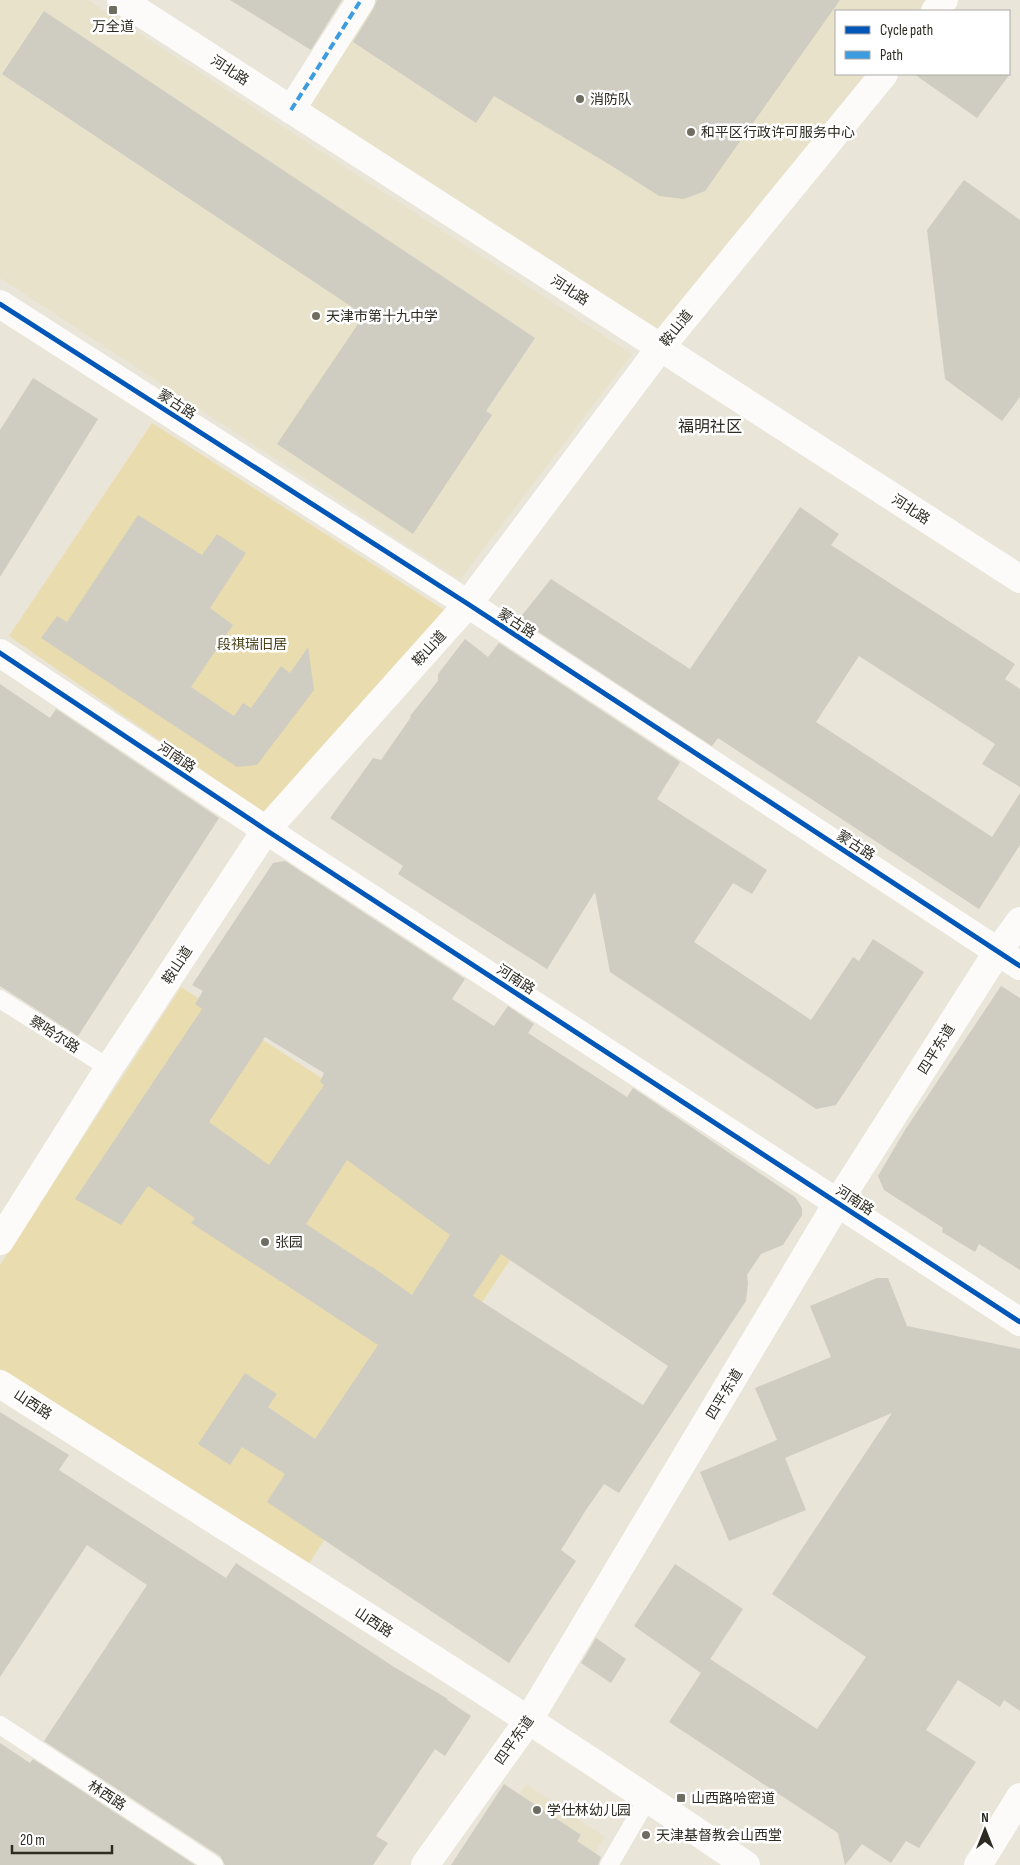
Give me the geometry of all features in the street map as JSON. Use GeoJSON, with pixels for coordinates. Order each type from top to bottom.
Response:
{"type":"FeatureCollection","features":[{"type":"Feature","properties":{"kind":"street","name":"河北路"},"geometry":{"type":"LineString","coordinates":[[121,0],[1020,578]]}},
{"type":"Feature","properties":{"kind":"street"},"geometry":{"type":"LineString","coordinates":[[291,110],[360,0]]}},
{"type":"Feature","properties":{"kind":"street"},"geometry":{"type":"LineString","coordinates":[[936,10],[944,0]]}},
{"type":"Feature","properties":{"kind":"street","name":"鞍山道"},"geometry":{"type":"LineString","coordinates":[[0,1241],[109,1068],[266,830],[468,604],[660,348],[883,75]]}},
{"type":"Feature","properties":{"kind":"street","name":"蒙古路"},"geometry":{"type":"LineString","coordinates":[[0,304],[468,604],[1009,958]]}},
{"type":"Feature","properties":{"kind":"street","name":"河南路"},"geometry":{"type":"LineString","coordinates":[[0,653],[266,830],[1020,1322]]}},
{"type":"Feature","properties":{"kind":"street","name":"四平东道"},"geometry":{"type":"LineString","coordinates":[[426,1865],[528,1720],[838,1202],[1009,958],[1020,921]]}},
{"type":"Feature","properties":{"kind":"street","name":"山西路"},"geometry":{"type":"LineString","coordinates":[[0,1384],[528,1720],[648,1798],[746,1865]]}},
{"type":"Feature","properties":{"kind":"street"},"geometry":{"type":"LineString","coordinates":[[978,1865],[1020,1798]]}},
{"type":"Feature","properties":{"kind":"lane","name":"察哈尔路"},"geometry":{"type":"LineString","coordinates":[[0,999],[109,1068]]}},
{"type":"Feature","properties":{"kind":"lane","name":"林西路"},"geometry":{"type":"LineString","coordinates":[[0,1725],[214,1865]]}},
{"type":"Feature","properties":{"kind":"lane"},"geometry":{"type":"LineString","coordinates":[[609,1865],[648,1798]]}},
{"type":"Feature","properties":{"kind":"shaded area","name":"天津市第十九中学"},"geometry":{"type":"Polygon","coordinates":[[[0,0],[88,0],[632,354],[460,580],[0,278],[0,0]]]}},
{"type":"Feature","properties":{"kind":"shaded area"},"geometry":{"type":"Polygon","coordinates":[[[350,0],[927,0],[919,10],[835,10],[835,75],[866,75],[652,336],[283,107],[350,0]]]}},
{"type":"Feature","properties":{"kind":"shaded area","name":"学仕林幼儿园"},"geometry":{"type":"Polygon","coordinates":[[[526,1784],[605,1837],[587,1865],[470,1865],[526,1784]]]}},
{"type":"Feature","properties":{"kind":"green space","name":"段祺瑞旧居"},"geometry":{"type":"Polygon","coordinates":[[[152,423],[449,613],[277,822],[9,636],[152,423]]]}},
{"type":"Feature","properties":{"kind":"green space","name":"张园"},"geometry":{"type":"Polygon","coordinates":[[[181,987],[538,1218],[307,1566],[0,1369],[0,1265],[181,987]]]}},
{"type":"Feature","properties":{"kind":"building"},"geometry":{"type":"Polygon","coordinates":[[[230,0],[342,0],[311,50],[230,0]]]}},
{"type":"Feature","properties":{"kind":"building"},"geometry":{"type":"Polygon","coordinates":[[[377,0],[840,0],[705,191],[684,199],[659,196],[494,96],[476,123],[353,42],[377,0]]]}},
{"type":"Feature","properties":{"kind":"building"},"geometry":{"type":"Polygon","coordinates":[[[44,11],[535,338],[486,411],[492,415],[413,534],[277,444],[364,315],[2,74],[44,11]]]}},
{"type":"Feature","properties":{"kind":"building"},"geometry":{"type":"Polygon","coordinates":[[[915,75],[1009,75],[977,118],[915,75]]]}},
{"type":"Feature","properties":{"kind":"building"},"geometry":{"type":"Polygon","coordinates":[[[964,180],[1020,220],[1020,397],[1002,421],[945,379],[927,230],[964,180]]]}},
{"type":"Feature","properties":{"kind":"building"},"geometry":{"type":"Polygon","coordinates":[[[33,378],[98,419],[0,577],[0,430],[33,378]]]}},
{"type":"Feature","properties":{"kind":"building"},"geometry":{"type":"Polygon","coordinates":[[[800,507],[839,534],[831,545],[1015,664],[1005,679],[1020,689],[1020,787],[982,764],[995,744],[859,656],[816,722],[992,837],[1020,793],[1020,845],[979,909],[718,738],[712,746],[519,619],[551,579],[690,669],[800,507]]]}},
{"type":"Feature","properties":{"kind":"building"},"geometry":{"type":"Polygon","coordinates":[[[138,515],[202,555],[217,534],[246,553],[210,608],[233,625],[191,687],[234,716],[243,703],[251,708],[281,666],[290,673],[308,647],[314,690],[257,765],[237,767],[41,638],[57,616],[67,622],[138,515]]]}},
{"type":"Feature","properties":{"kind":"building"},"geometry":{"type":"Polygon","coordinates":[[[465,639],[488,657],[499,643],[680,762],[657,799],[767,870],[752,894],[733,883],[694,942],[811,1020],[853,957],[859,961],[873,939],[924,972],[836,1105],[816,1109],[610,972],[595,892],[547,969],[398,874],[403,866],[330,818],[373,758],[381,760],[410,716],[438,681],[438,674],[465,639]]]}},
{"type":"Feature","properties":{"kind":"building"},"geometry":{"type":"Polygon","coordinates":[[[0,684],[50,718],[56,709],[219,818],[78,1036],[0,986],[0,684]]]}},
{"type":"Feature","properties":{"kind":"building"},"geometry":{"type":"Polygon","coordinates":[[[285,861],[465,979],[452,999],[494,1026],[508,1006],[534,1024],[528,1033],[627,1097],[633,1088],[795,1197],[802,1208],[802,1215],[783,1245],[761,1254],[747,1275],[746,1301],[619,1493],[604,1484],[586,1510],[561,1550],[576,1561],[509,1663],[267,1502],[285,1474],[242,1447],[230,1465],[198,1444],[245,1373],[277,1394],[268,1407],[315,1439],[378,1345],[191,1223],[195,1218],[148,1186],[121,1225],[75,1199],[202,1009],[195,1004],[203,991],[192,985],[273,863],[285,861]],[[265,1037],[209,1122],[269,1165],[324,1085],[320,1082],[324,1073],[265,1037]],[[347,1160],[306,1224],[412,1295],[450,1235],[347,1160]],[[501,1254],[473,1296],[643,1405],[668,1366],[501,1254]]]}},
{"type":"Feature","properties":{"kind":"building"},"geometry":{"type":"Polygon","coordinates":[[[1001,986],[1020,998],[1020,1270],[979,1244],[975,1252],[942,1232],[943,1228],[884,1190],[878,1176],[905,1130],[1001,986]]]}},
{"type":"Feature","properties":{"kind":"building"},"geometry":{"type":"Polygon","coordinates":[[[877,1278],[888,1278],[907,1326],[1020,1349],[1020,1711],[1004,1700],[1000,1707],[958,1680],[926,1730],[976,1762],[919,1848],[906,1841],[891,1863],[862,1844],[845,1865],[838,1833],[669,1722],[710,1659],[817,1729],[866,1657],[772,1594],[892,1413],[785,1458],[806,1510],[729,1541],[700,1472],[777,1440],[755,1388],[831,1357],[810,1306],[877,1278]]]}},
{"type":"Feature","properties":{"kind":"building"},"geometry":{"type":"Polygon","coordinates":[[[0,1412],[69,1455],[59,1470],[226,1578],[236,1563],[394,1667],[448,1699],[471,1716],[445,1756],[435,1749],[376,1836],[388,1843],[373,1865],[225,1865],[220,1856],[44,1741],[147,1585],[87,1545],[0,1677],[0,1412]]]}},
{"type":"Feature","properties":{"kind":"building"},"geometry":{"type":"Polygon","coordinates":[[[675,1564],[743,1609],[701,1673],[634,1626],[675,1564]]]}},
{"type":"Feature","properties":{"kind":"building"},"geometry":{"type":"Polygon","coordinates":[[[596,1638],[626,1659],[611,1683],[581,1663],[596,1638]]]}},
{"type":"Feature","properties":{"kind":"building"},"geometry":{"type":"Polygon","coordinates":[[[0,1743],[30,1763],[33,1759],[195,1865],[0,1865],[0,1743]]]}},
{"type":"Feature","properties":{"kind":"building","name":"学仕林幼儿园"},"geometry":{"type":"Polygon","coordinates":[[[504,1784],[581,1835],[577,1841],[601,1857],[598,1865],[451,1865],[504,1784]]]}},
{"type":"Feature","properties":{"kind":"marked path"},"geometry":{"type":"LineString","coordinates":[[291,110],[361,0]]}},
{"type":"Feature","properties":{"kind":"cycle path"},"geometry":{"type":"LineString","coordinates":[[0,304],[468,604],[1020,966]]}},
{"type":"Feature","properties":{"kind":"cycle path"},"geometry":{"type":"LineString","coordinates":[[0,653],[266,830],[1020,1322]]}},
{"type":"Feature","properties":{"kind":"place","name":"万全道"},"geometry":{"type":"Point","coordinates":[113,10]}},
{"type":"Feature","properties":{"kind":"place","name":"消防队"},"geometry":{"type":"Point","coordinates":[580,99]}},
{"type":"Feature","properties":{"kind":"place","name":"和平区行政许可服务中心"},"geometry":{"type":"Point","coordinates":[691,132]}},
{"type":"Feature","properties":{"kind":"place","name":"天津市第十九中学"},"geometry":{"type":"Point","coordinates":[316,316]}},
{"type":"Feature","properties":{"kind":"place","name":"张园"},"geometry":{"type":"Point","coordinates":[265,1242]}},
{"type":"Feature","properties":{"kind":"place","name":"山西路哈密道"},"geometry":{"type":"Point","coordinates":[681,1798]}},
{"type":"Feature","properties":{"kind":"place","name":"学仕林幼儿园"},"geometry":{"type":"Point","coordinates":[537,1810]}},
{"type":"Feature","properties":{"kind":"place","name":"天津基督教会山西堂"},"geometry":{"type":"Point","coordinates":[646,1835]}},
{"type":"Feature","properties":{"kind":"district","name":"福明社区"},"geometry":{"type":"Point","coordinates":[710,426]}}]}
